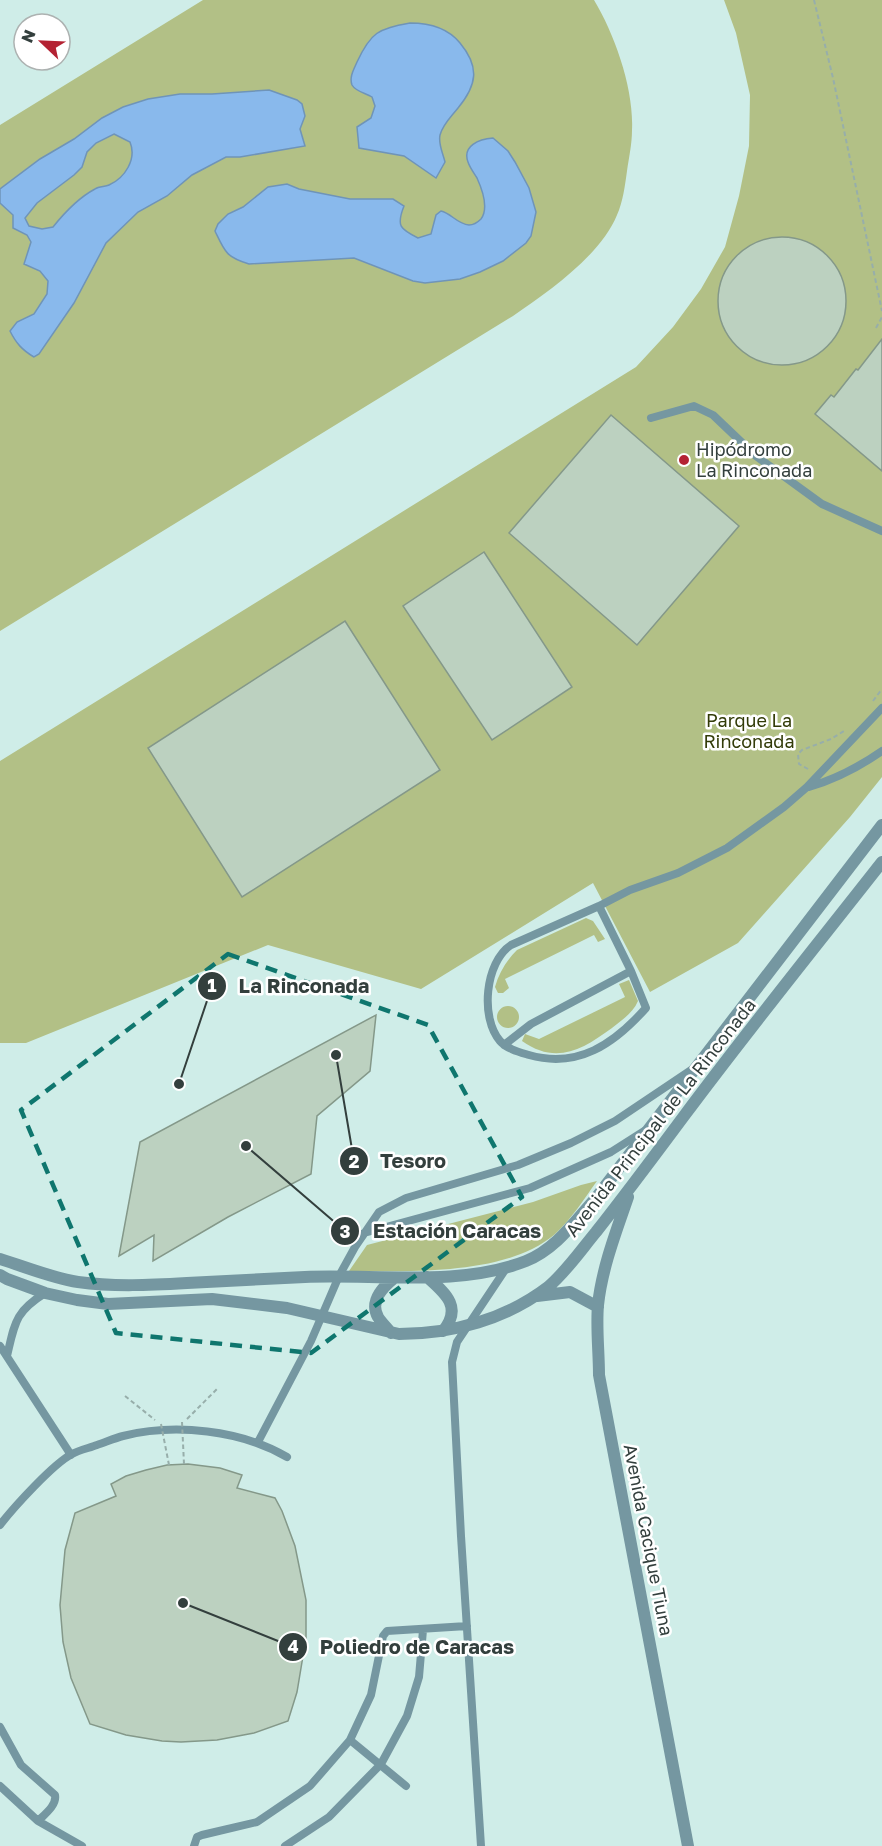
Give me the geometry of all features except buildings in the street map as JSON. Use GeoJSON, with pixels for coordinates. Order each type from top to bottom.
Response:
{"type":"FeatureCollection","features":[{"type":"Feature","properties":{"kind":"street","name":"Avenida Principal de La Rinconada"},"geometry":{"type":"LineString","coordinates":[[0,1259],[49,1275],[103,1284],[339,1276],[427,1277],[486,1273],[528,1260],[546,1250],[560,1238],[597,1198],[882,825]]}},
{"type":"Feature","properties":{"kind":"street","name":"Avenida Principal de La Rinconada"},"geometry":{"type":"LineString","coordinates":[[0,1275],[45,1293],[77,1300],[108,1304],[212,1299],[287,1308],[391,1333],[414,1334],[443,1331],[493,1318],[514,1309],[549,1286],[577,1256],[631,1188],[704,1089],[882,862]]}},
{"type":"Feature","properties":{"kind":"street","name":"Avenida Cacique Tiuna"},"geometry":{"type":"LineString","coordinates":[[631,1188],[611,1246],[600,1291],[598,1307],[599,1375],[688,1846]]}},
{"type":"Feature","properties":{"kind":"street"},"geometry":{"type":"LineString","coordinates":[[427,1277],[445,1293],[450,1301],[453,1312],[443,1331]]}},
{"type":"Feature","properties":{"kind":"street"},"geometry":{"type":"LineString","coordinates":[[391,1333],[377,1316],[376,1307],[377,1297],[383,1287],[394,1278]]}},
{"type":"Feature","properties":{"kind":"street"},"geometry":{"type":"LineString","coordinates":[[534,1296],[570,1292],[598,1307]]}},
{"type":"Feature","properties":{"kind":"lane"},"geometry":{"type":"LineString","coordinates":[[651,418],[694,406],[713,415],[756,456],[822,504],[882,531]]}},
{"type":"Feature","properties":{"kind":"lane"},"geometry":{"type":"LineString","coordinates":[[599,906],[631,971],[646,1008],[632,1024],[594,1050],[570,1059],[543,1059],[504,1045],[499,1040],[489,1017],[488,981],[502,951],[630,890],[678,873],[727,848],[784,807],[807,787],[882,708]]}},
{"type":"Feature","properties":{"kind":"lane"},"geometry":{"type":"LineString","coordinates":[[807,787],[825,782],[856,768],[882,751]]}},
{"type":"Feature","properties":{"kind":"lane"},"geometry":{"type":"LineString","coordinates":[[504,1045],[531,1024],[631,971]]}},
{"type":"Feature","properties":{"kind":"lane"},"geometry":{"type":"LineString","coordinates":[[258,1442],[311,1341],[339,1276],[355,1247],[379,1212],[406,1198],[518,1165],[571,1143],[615,1121],[699,1064]]}},
{"type":"Feature","properties":{"kind":"lane"},"geometry":{"type":"LineString","coordinates":[[364,1233],[530,1188],[610,1152],[650,1127]]}},
{"type":"Feature","properties":{"kind":"lane"},"geometry":{"type":"LineString","coordinates":[[482,1846],[452,1362],[457,1342],[507,1268]]}},
{"type":"Feature","properties":{"kind":"lane"},"geometry":{"type":"LineString","coordinates":[[7,1356],[15,1320],[30,1303],[45,1293]]}},
{"type":"Feature","properties":{"kind":"lane"},"geometry":{"type":"LineString","coordinates":[[0,1346],[71,1455]]}},
{"type":"Feature","properties":{"kind":"lane"},"geometry":{"type":"LineString","coordinates":[[0,1524],[50,1472],[71,1455],[124,1436],[173,1430],[221,1433],[258,1442],[287,1457]]}},
{"type":"Feature","properties":{"kind":"lane"},"geometry":{"type":"LineString","coordinates":[[194,1846],[197,1837],[202,1835],[257,1822],[310,1786],[350,1740],[371,1695],[383,1636],[387,1631],[467,1626]]}},
{"type":"Feature","properties":{"kind":"lane"},"geometry":{"type":"LineString","coordinates":[[285,1846],[329,1817],[381,1764],[407,1716],[419,1677],[423,1630]]}},
{"type":"Feature","properties":{"kind":"lane"},"geometry":{"type":"LineString","coordinates":[[0,1727],[21,1765],[56,1799],[38,1821]]}},
{"type":"Feature","properties":{"kind":"lane"},"geometry":{"type":"LineString","coordinates":[[350,1740],[406,1786]]}},
{"type":"Feature","properties":{"kind":"lane"},"geometry":{"type":"LineString","coordinates":[[0,1786],[38,1821],[82,1846]]}},
{"type":"Feature","properties":{"kind":"path"},"geometry":{"type":"LineString","coordinates":[[814,0],[833,78],[882,311]]}},
{"type":"Feature","properties":{"kind":"path"},"geometry":{"type":"LineString","coordinates":[[876,328],[882,317]]}},
{"type":"Feature","properties":{"kind":"path"},"geometry":{"type":"LineString","coordinates":[[811,768],[805,768],[799,764],[798,754],[845,730],[840,739]]}},
{"type":"Feature","properties":{"kind":"path"},"geometry":{"type":"LineString","coordinates":[[197,1410],[217,1389]]}},
{"type":"Feature","properties":{"kind":"path"},"geometry":{"type":"LineString","coordinates":[[125,1396],[148,1414]]}},
{"type":"Feature","properties":{"kind":"path"},"geometry":{"type":"LineString","coordinates":[[182,1422],[184,1464]]}},
{"type":"Feature","properties":{"kind":"path"},"geometry":{"type":"LineString","coordinates":[[161,1424],[169,1465]]}},
{"type":"Feature","properties":{"kind":"highlighted area"},"geometry":{"type":"Polygon","coordinates":[[[228,954],[428,1025],[522,1197],[311,1353],[116,1333],[21,1110],[228,954]]]}},
{"type":"Feature","properties":{"kind":"green space"},"geometry":{"type":"Polygon","coordinates":[[[203,0],[594,0],[616,46],[630,97],[632,140],[621,205],[599,245],[572,272],[513,316],[0,631],[0,125],[203,0]]]}},
{"type":"Feature","properties":{"kind":"green space","name":"Hipódromo La Rinconada"},"geometry":{"type":"Polygon","coordinates":[[[724,0],[882,0],[882,777],[850,817],[738,943],[650,992],[593,883],[421,989],[268,945],[26,1043],[0,1043],[0,761],[636,367],[673,327],[701,289],[725,247],[739,196],[749,146],[750,95],[736,33],[724,0]]]}},
{"type":"Feature","properties":{"kind":"green space"},"geometry":{"type":"Polygon","coordinates":[[[586,918],[593,921],[605,939],[598,942],[594,935],[505,979],[509,988],[503,993],[498,993],[495,987],[499,977],[506,963],[517,950],[586,918]]]}},
{"type":"Feature","properties":{"kind":"green space"},"geometry":{"type":"Polygon","coordinates":[[[629,980],[638,1001],[636,1005],[623,1019],[590,1043],[568,1052],[558,1053],[534,1048],[522,1041],[525,1034],[539,1039],[625,997],[619,984],[629,980]]]}},
{"type":"Feature","properties":{"kind":"green space"},"geometry":{"type":"Polygon","coordinates":[[[508,1006],[516,1009],[519,1017],[516,1025],[508,1028],[500,1025],[497,1017],[500,1009],[508,1006]]]}},
{"type":"Feature","properties":{"kind":"green space"},"geometry":{"type":"Polygon","coordinates":[[[597,1181],[572,1216],[554,1235],[510,1258],[456,1268],[349,1271],[367,1245],[533,1202],[597,1181]]]}},
{"type":"Feature","properties":{"kind":"water"},"geometry":{"type":"Polygon","coordinates":[[[410,23],[431,25],[449,33],[460,43],[471,60],[473,68],[474,76],[469,92],[441,131],[440,145],[445,162],[436,178],[404,156],[359,148],[357,127],[371,118],[375,106],[372,97],[352,85],[353,70],[371,38],[390,27],[410,23]]]}},
{"type":"Feature","properties":{"kind":"water"},"geometry":{"type":"Polygon","coordinates":[[[269,90],[297,100],[302,104],[305,116],[300,129],[305,146],[240,157],[226,157],[192,175],[167,196],[138,212],[106,243],[74,303],[39,354],[34,357],[20,346],[10,331],[17,322],[34,314],[47,294],[48,281],[40,271],[24,264],[31,242],[27,235],[13,228],[13,215],[0,203],[0,189],[40,159],[74,139],[102,118],[123,107],[148,99],[180,94],[269,90]],[[114,134],[96,143],[87,152],[82,167],[37,203],[25,218],[29,226],[42,229],[53,227],[83,197],[120,178],[131,161],[130,142],[114,134]]]}},
{"type":"Feature","properties":{"kind":"water"},"geometry":{"type":"Polygon","coordinates":[[[493,138],[508,151],[529,188],[536,212],[531,236],[526,243],[503,261],[460,279],[425,283],[413,281],[354,258],[249,264],[227,253],[215,231],[218,224],[228,214],[243,207],[268,187],[287,184],[299,189],[350,199],[393,199],[404,206],[400,218],[401,226],[418,238],[431,234],[436,215],[441,211],[461,223],[473,224],[481,219],[485,204],[479,182],[468,162],[467,152],[473,144],[493,138]]]}},
{"type":"Feature","properties":{"kind":"place","name":"Hipódromo La Rinconada"},"geometry":{"type":"Point","coordinates":[684,460]}},
{"type":"Feature","properties":{"kind":"place","name":"Tesoro"},"geometry":{"type":"Point","coordinates":[336,1055]}},
{"type":"Feature","properties":{"kind":"place","name":"La Rinconada"},"geometry":{"type":"Point","coordinates":[179,1084]}},
{"type":"Feature","properties":{"kind":"place","name":"Estación Caracas"},"geometry":{"type":"Point","coordinates":[246,1146]}},
{"type":"Feature","properties":{"kind":"place","name":"Poliedro de Caracas"},"geometry":{"type":"Point","coordinates":[183,1603]}},
{"type":"Feature","properties":{"kind":"park label","name":"Parque La Rinconada"},"geometry":{"type":"Point","coordinates":[749,731]}}]}
